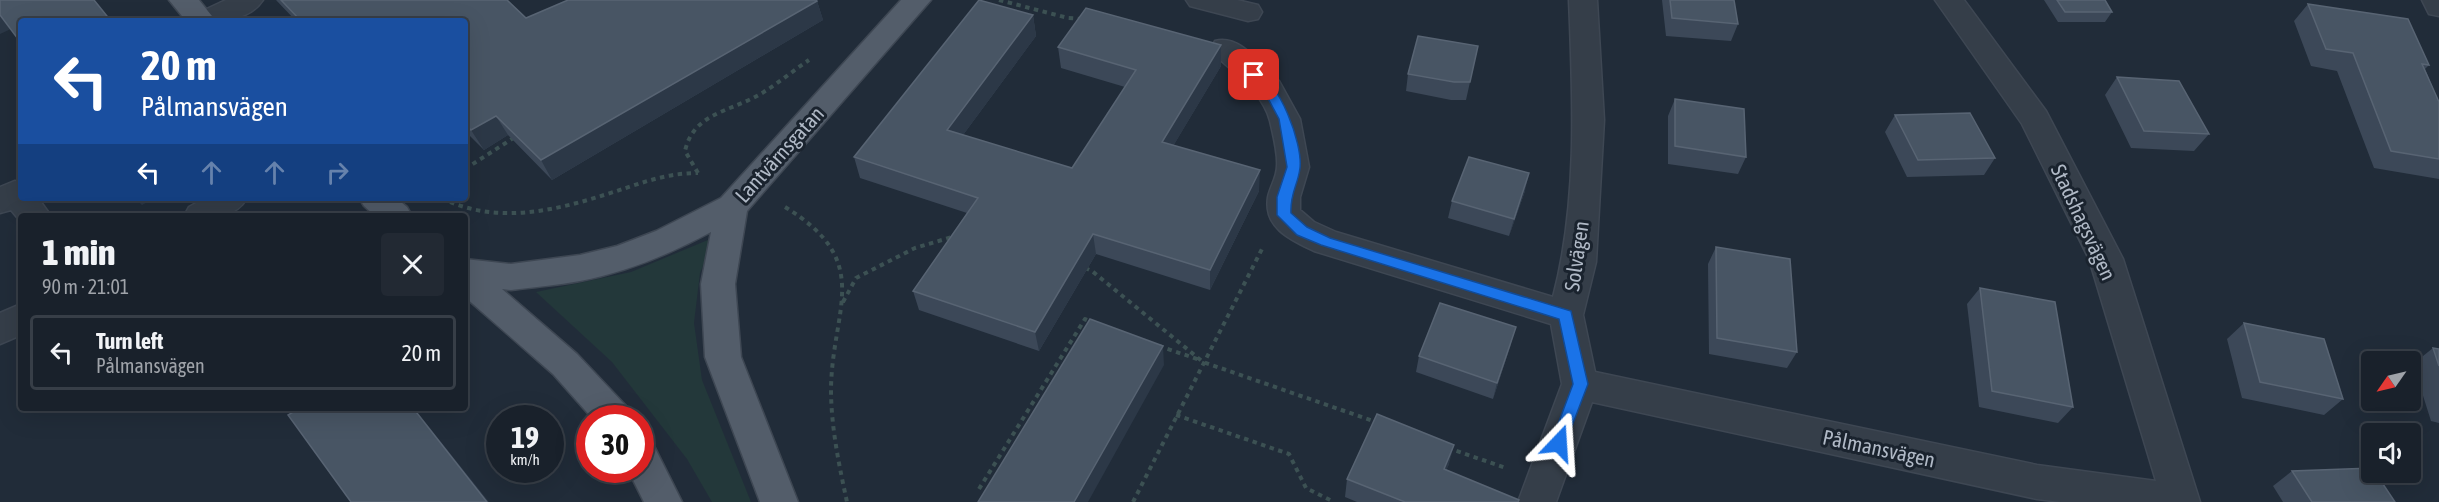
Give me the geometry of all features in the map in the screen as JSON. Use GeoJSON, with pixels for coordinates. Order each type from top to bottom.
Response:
{"type":"FeatureCollection","features":[{"type":"Feature","properties":{"kind":"main road"},"geometry":{"type":"LineString","coordinates":[[183,0],[201,18]]}},
{"type":"Feature","properties":{"kind":"main road","name":"Lantvärnsgatan"},"geometry":{"type":"LineString","coordinates":[[468,272],[511,277],[580,268],[622,258],[668,240],[732,207],[917,0]]}},
{"type":"Feature","properties":{"kind":"main road"},"geometry":{"type":"LineString","coordinates":[[378,201],[392,213]]}},
{"type":"Feature","properties":{"kind":"main road"},"geometry":{"type":"LineString","coordinates":[[732,207],[718,284],[723,357],[778,502]]}},
{"type":"Feature","properties":{"kind":"main road"},"geometry":{"type":"LineString","coordinates":[[468,280],[566,364],[602,405]]}},
{"type":"Feature","properties":{"kind":"main road"},"geometry":{"type":"LineString","coordinates":[[654,483],[663,502]]}},
{"type":"Feature","properties":{"kind":"street"},"geometry":{"type":"LineString","coordinates":[[210,18],[249,0]]}},
{"type":"Feature","properties":{"kind":"street"},"geometry":{"type":"LineString","coordinates":[[1200,0],[1248,12]]}},
{"type":"Feature","properties":{"kind":"street","name":"Solvägen"},"geometry":{"type":"LineString","coordinates":[[1580,384],[1566,315],[1579,262],[1589,120],[1583,0]]}},
{"type":"Feature","properties":{"kind":"street","name":"Stadshagsvägen"},"geometry":{"type":"LineString","coordinates":[[1949,0],[2035,119],[2106,260],[2180,502]]}},
{"type":"Feature","properties":{"kind":"street"},"geometry":{"type":"LineString","coordinates":[[2436,0],[2439,7]]}},
{"type":"Feature","properties":{"kind":"street"},"geometry":{"type":"LineString","coordinates":[[1225,48],[1269,88],[1285,119],[1293,167],[1284,197],[1284,215],[1302,231],[1326,242],[1566,315]]}},
{"type":"Feature","properties":{"kind":"street"},"geometry":{"type":"LineString","coordinates":[[0,201],[15,193],[18,196]]}},
{"type":"Feature","properties":{"kind":"street"},"geometry":{"type":"LineString","coordinates":[[22,201],[33,213]]}},
{"type":"Feature","properties":{"kind":"street"},"geometry":{"type":"LineString","coordinates":[[205,213],[226,201]]}},
{"type":"Feature","properties":{"kind":"street"},"geometry":{"type":"LineString","coordinates":[[0,330],[18,320]]}},
{"type":"Feature","properties":{"kind":"street"},"geometry":{"type":"LineString","coordinates":[[1541,492],[1580,384]]}},
{"type":"Feature","properties":{"kind":"street","name":"Pålmansvägen"},"geometry":{"type":"LineString","coordinates":[[1580,384],[2037,482],[2180,502]]}},
{"type":"Feature","properties":{"kind":"path"},"geometry":{"type":"LineString","coordinates":[[999,0],[1068,18],[1090,20]]}},
{"type":"Feature","properties":{"kind":"path"},"geometry":{"type":"LineString","coordinates":[[446,201],[483,212],[533,212],[587,200],[656,175],[698,172],[685,151],[688,137],[696,126],[709,117],[756,96],[796,71],[813,57]]}},
{"type":"Feature","properties":{"kind":"path"},"geometry":{"type":"LineString","coordinates":[[468,167],[519,135]]}},
{"type":"Feature","properties":{"kind":"path"},"geometry":{"type":"LineString","coordinates":[[785,207],[806,219],[823,235],[842,277],[843,302],[834,349],[831,395],[841,470],[848,502]]}},
{"type":"Feature","properties":{"kind":"path"},"geometry":{"type":"LineString","coordinates":[[1133,502],[1259,253],[1284,215]]}},
{"type":"Feature","properties":{"kind":"path"},"geometry":{"type":"LineString","coordinates":[[843,302],[856,278],[915,248],[957,236]]}},
{"type":"Feature","properties":{"kind":"path"},"geometry":{"type":"LineString","coordinates":[[1082,267],[1092,271],[1203,362]]}},
{"type":"Feature","properties":{"kind":"path"},"geometry":{"type":"LineString","coordinates":[[979,489],[1084,319],[1095,323]]}},
{"type":"Feature","properties":{"kind":"path"},"geometry":{"type":"LineString","coordinates":[[1149,342],[1390,427]]}},
{"type":"Feature","properties":{"kind":"path"},"geometry":{"type":"LineString","coordinates":[[1176,415],[1289,454],[1306,488],[1334,502]]}},
{"type":"Feature","properties":{"kind":"path"},"geometry":{"type":"LineString","coordinates":[[1446,447],[1541,492]]}},
{"type":"Feature","properties":{"kind":"green space"},"geometry":{"type":"Polygon","coordinates":[[[715,237],[700,273],[694,323],[702,380],[751,502],[712,502],[687,459],[654,416],[654,405],[645,405],[612,362],[536,292],[631,272],[715,237]]]}},
{"type":"Feature","properties":{"kind":"building"},"geometry":{"type":"Polygon","coordinates":[[[0,0],[94,0],[109,18],[18,18],[18,39],[0,15],[0,0]]]}},
{"type":"Feature","properties":{"kind":"building"},"geometry":{"type":"Polygon","coordinates":[[[281,0],[507,0],[526,18],[568,0],[817,1],[541,160],[496,116],[471,130],[468,127],[468,18],[298,18],[281,0]]]}},
{"type":"Feature","properties":{"kind":"building"},"geometry":{"type":"Polygon","coordinates":[[[979,0],[1033,15],[947,130],[1072,168],[1136,70],[1058,47],[1086,8],[1221,45],[1162,142],[1260,170],[1210,270],[1093,234],[1035,332],[913,291],[978,198],[854,157],[979,0]]]}},
{"type":"Feature","properties":{"kind":"building"},"geometry":{"type":"Polygon","coordinates":[[[1670,0],[1734,0],[1738,24],[1672,18],[1670,0]]]}},
{"type":"Feature","properties":{"kind":"building"},"geometry":{"type":"Polygon","coordinates":[[[2057,0],[2105,0],[2112,12],[2065,12],[2057,0]]]}},
{"type":"Feature","properties":{"kind":"building"},"geometry":{"type":"Polygon","coordinates":[[[2308,4],[2408,19],[2429,65],[2422,64],[2439,102],[2439,159],[2391,151],[2353,53],[2326,49],[2308,4]]]}},
{"type":"Feature","properties":{"kind":"building"},"geometry":{"type":"Polygon","coordinates":[[[1418,36],[1478,46],[1470,82],[1454,82],[1408,74],[1418,36]]]}},
{"type":"Feature","properties":{"kind":"building"},"geometry":{"type":"Polygon","coordinates":[[[2117,77],[2179,81],[2209,134],[2144,131],[2117,77]]]}},
{"type":"Feature","properties":{"kind":"building"},"geometry":{"type":"Polygon","coordinates":[[[1675,99],[1744,109],[1746,157],[1675,146],[1675,99]]]}},
{"type":"Feature","properties":{"kind":"building"},"geometry":{"type":"Polygon","coordinates":[[[1970,113],[1995,158],[1918,160],[1895,115],[1970,113]]]}},
{"type":"Feature","properties":{"kind":"building"},"geometry":{"type":"Polygon","coordinates":[[[1469,157],[1529,173],[1514,219],[1452,201],[1469,157]]]}},
{"type":"Feature","properties":{"kind":"building"},"geometry":{"type":"Polygon","coordinates":[[[1716,247],[1790,259],[1797,352],[1717,338],[1716,247]]]}},
{"type":"Feature","properties":{"kind":"building"},"geometry":{"type":"Polygon","coordinates":[[[1980,288],[2055,302],[2073,407],[1992,391],[1980,288]]]}},
{"type":"Feature","properties":{"kind":"building"},"geometry":{"type":"Polygon","coordinates":[[[1440,303],[1516,327],[1497,383],[1419,356],[1440,303]]]}},
{"type":"Feature","properties":{"kind":"building"},"geometry":{"type":"Polygon","coordinates":[[[1090,319],[1163,346],[1074,502],[978,502],[1090,319]]]}},
{"type":"Feature","properties":{"kind":"building"},"geometry":{"type":"Polygon","coordinates":[[[2244,323],[2324,339],[2343,399],[2260,382],[2244,323]]]}},
{"type":"Feature","properties":{"kind":"building"},"geometry":{"type":"Polygon","coordinates":[[[2433,348],[2439,349],[2439,366],[2433,348]]]}},
{"type":"Feature","properties":{"kind":"building"},"geometry":{"type":"Polygon","coordinates":[[[295,411],[415,411],[487,502],[351,502],[288,415],[295,411]]]}},
{"type":"Feature","properties":{"kind":"building"},"geometry":{"type":"Polygon","coordinates":[[[1377,414],[1454,445],[1444,469],[1519,500],[1518,502],[1405,502],[1347,479],[1377,414]]]}},
{"type":"Feature","properties":{"kind":"building"},"geometry":{"type":"Polygon","coordinates":[[[2361,468],[2361,483],[2382,483],[2395,502],[2312,502],[2292,471],[2361,468]]]}},
{"type":"Feature","properties":{"kind":"route"},"geometry":{"type":"LineString","coordinates":[[1254,75],[1269,88],[1285,119],[1293,167],[1284,197],[1284,215],[1302,231],[1326,242],[1566,315],[1580,384],[1559,443]]}}]}
